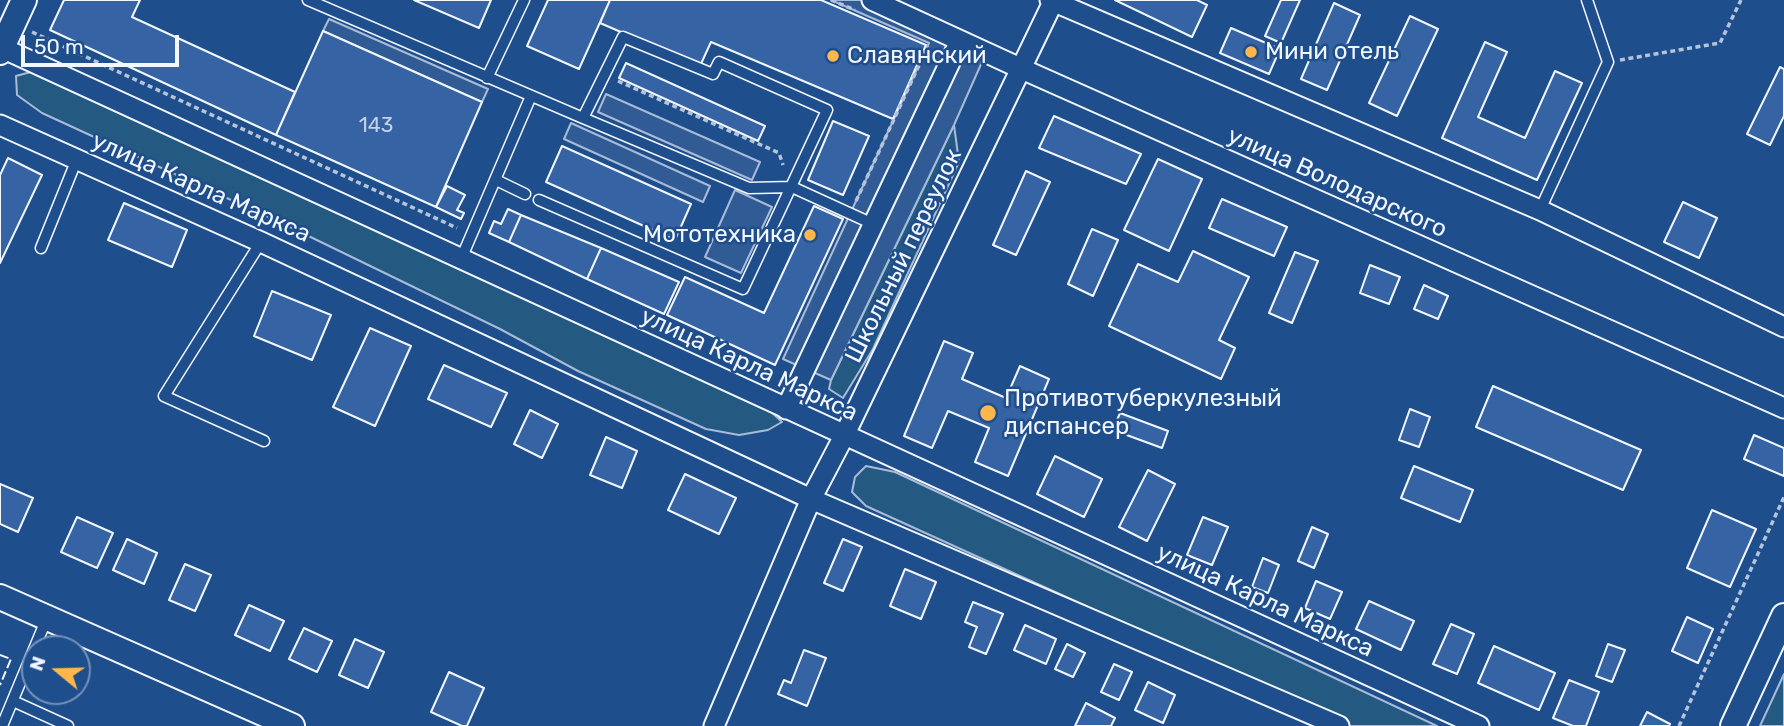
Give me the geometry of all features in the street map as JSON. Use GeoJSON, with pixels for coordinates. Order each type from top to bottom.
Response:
{"type":"FeatureCollection","features":[{"type":"Feature","properties":{"kind":"street","name":"Школьный переулок"},"geometry":{"type":"LineString","coordinates":[[714,726],[811,499],[1022,69],[1052,0]]}},
{"type":"Feature","properties":{"kind":"street"},"geometry":{"type":"LineString","coordinates":[[1052,0],[1540,210],[1784,327]]}},
{"type":"Feature","properties":{"kind":"street","name":"улица Володарского"},"geometry":{"type":"LineString","coordinates":[[864,5],[960,41],[1784,408]]}},
{"type":"Feature","properties":{"kind":"street"},"geometry":{"type":"LineString","coordinates":[[1,49],[19,11]]}},
{"type":"Feature","properties":{"kind":"street"},"geometry":{"type":"LineString","coordinates":[[786,409],[960,41]]}},
{"type":"Feature","properties":{"kind":"street","name":"улица Карла Маркса"},"geometry":{"type":"LineString","coordinates":[[1,49],[1479,726]]}},
{"type":"Feature","properties":{"kind":"street","name":"улица Карла Маркса"},"geometry":{"type":"LineString","coordinates":[[0,125],[261,242],[811,499],[1339,726]]}},
{"type":"Feature","properties":{"kind":"street"},"geometry":{"type":"LineString","coordinates":[[0,597],[292,726]]}},
{"type":"Feature","properties":{"kind":"street"},"geometry":{"type":"LineString","coordinates":[[1733,726],[1784,616]]}},
{"type":"Feature","properties":{"kind":"lane"},"geometry":{"type":"LineString","coordinates":[[308,0],[749,188],[792,187],[873,224]]}},
{"type":"Feature","properties":{"kind":"lane"},"geometry":{"type":"LineString","coordinates":[[487,78],[524,0]]}},
{"type":"Feature","properties":{"kind":"lane"},"geometry":{"type":"LineString","coordinates":[[1540,210],[1608,62],[1587,0]]}},
{"type":"Feature","properties":{"kind":"lane"},"geometry":{"type":"LineString","coordinates":[[539,200],[743,289],[827,110],[719,62],[713,74],[623,37],[583,118]]}},
{"type":"Feature","properties":{"kind":"lane"},"geometry":{"type":"LineString","coordinates":[[461,259],[531,96]]}},
{"type":"Feature","properties":{"kind":"lane"},"geometry":{"type":"LineString","coordinates":[[41,248],[77,159]]}},
{"type":"Feature","properties":{"kind":"lane"},"geometry":{"type":"LineString","coordinates":[[496,180],[525,194]]}},
{"type":"Feature","properties":{"kind":"lane"},"geometry":{"type":"LineString","coordinates":[[261,242],[164,396],[264,441]]}},
{"type":"Feature","properties":{"kind":"lane"},"geometry":{"type":"LineString","coordinates":[[2,726],[47,618]]}},
{"type":"Feature","properties":{"kind":"lane"},"geometry":{"type":"LineString","coordinates":[[13,701],[68,726]]}},
{"type":"Feature","properties":{"kind":"path"},"geometry":{"type":"LineString","coordinates":[[831,0],[864,5]]}},
{"type":"Feature","properties":{"kind":"path"},"geometry":{"type":"LineString","coordinates":[[1608,62],[1720,43],[1741,0]]}},
{"type":"Feature","properties":{"kind":"path"},"geometry":{"type":"LineString","coordinates":[[19,11],[472,235]]}},
{"type":"Feature","properties":{"kind":"path"},"geometry":{"type":"LineString","coordinates":[[850,213],[929,43]]}},
{"type":"Feature","properties":{"kind":"path"},"geometry":{"type":"LineString","coordinates":[[604,75],[779,153],[792,187]]}},
{"type":"Feature","properties":{"kind":"path"},"geometry":{"type":"LineString","coordinates":[[1679,726],[1784,497]]}},
{"type":"Feature","properties":{"kind":"shaded area"},"geometry":{"type":"Polygon","coordinates":[[[831,0],[873,0],[986,53],[831,380],[783,359],[929,43],[831,0]]]}},
{"type":"Feature","properties":{"kind":"shaded area"},"geometry":{"type":"Polygon","coordinates":[[[329,19],[488,89],[482,102],[323,31],[329,19]]]}},
{"type":"Feature","properties":{"kind":"shaded area"},"geometry":{"type":"Polygon","coordinates":[[[38,70],[767,408],[782,422],[768,430],[739,435],[706,429],[578,371],[500,329],[292,228],[42,113],[17,95],[16,76],[38,70]]]}},
{"type":"Feature","properties":{"kind":"shaded area"},"geometry":{"type":"Polygon","coordinates":[[[606,94],[760,162],[752,180],[598,112],[606,94]]]}},
{"type":"Feature","properties":{"kind":"shaded area"},"geometry":{"type":"Polygon","coordinates":[[[571,123],[710,186],[703,202],[564,139],[571,123]]]}},
{"type":"Feature","properties":{"kind":"shaded area"},"geometry":{"type":"Polygon","coordinates":[[[954,125],[959,162],[873,349],[843,398],[829,389],[831,380],[954,125]]]}},
{"type":"Feature","properties":{"kind":"shaded area"},"geometry":{"type":"Polygon","coordinates":[[[735,190],[772,207],[741,273],[705,257],[735,190]]]}},
{"type":"Feature","properties":{"kind":"shaded area"},"geometry":{"type":"Polygon","coordinates":[[[866,466],[895,472],[1437,726],[1350,726],[866,506],[852,492],[855,477],[866,466]]]}},
{"type":"Feature","properties":{"kind":"shaded area"},"geometry":{"type":"Polygon","coordinates":[[[1784,674],[1784,726],[1760,726],[1784,674]]]}},
{"type":"Feature","properties":{"kind":"building"},"geometry":{"type":"Polygon","coordinates":[[[64,0],[140,0],[132,17],[295,92],[276,135],[50,30],[64,0]]]}},
{"type":"Feature","properties":{"kind":"building"},"geometry":{"type":"Polygon","coordinates":[[[414,0],[491,0],[479,28],[414,0]]]}},
{"type":"Feature","properties":{"kind":"building"},"geometry":{"type":"Polygon","coordinates":[[[548,0],[610,0],[579,69],[527,46],[548,0]]]}},
{"type":"Feature","properties":{"kind":"building","name":"Славянский"},"geometry":{"type":"Polygon","coordinates":[[[610,0],[821,0],[926,45],[893,119],[711,42],[700,66],[600,23],[610,0]]]}},
{"type":"Feature","properties":{"kind":"building"},"geometry":{"type":"Polygon","coordinates":[[[1115,0],[1197,0],[1207,5],[1192,37],[1115,0]]]}},
{"type":"Feature","properties":{"kind":"building"},"geometry":{"type":"Polygon","coordinates":[[[1281,0],[1300,0],[1281,43],[1265,36],[1281,0]]]}},
{"type":"Feature","properties":{"kind":"building"},"geometry":{"type":"Polygon","coordinates":[[[1334,3],[1360,15],[1327,90],[1301,79],[1334,3]]]}},
{"type":"Feature","properties":{"kind":"building"},"geometry":{"type":"Polygon","coordinates":[[[1410,16],[1438,29],[1397,116],[1369,103],[1410,16]]]}},
{"type":"Feature","properties":{"kind":"building"},"geometry":{"type":"Polygon","coordinates":[[[1231,28],[1280,49],[1269,74],[1220,53],[1231,28]]]}},
{"type":"Feature","properties":{"kind":"building"},"geometry":{"type":"Polygon","coordinates":[[[323,31],[482,102],[436,207],[276,135],[323,31]]]}},
{"type":"Feature","properties":{"kind":"building"},"geometry":{"type":"Polygon","coordinates":[[[1485,42],[1507,52],[1478,117],[1525,138],[1555,71],[1582,83],[1537,180],[1442,138],[1485,42]]]}},
{"type":"Feature","properties":{"kind":"building"},"geometry":{"type":"Polygon","coordinates":[[[626,63],[765,126],[758,141],[619,78],[626,63]]]}},
{"type":"Feature","properties":{"kind":"building"},"geometry":{"type":"Polygon","coordinates":[[[1780,67],[1784,69],[1784,116],[1770,145],[1747,134],[1780,67]]]}},
{"type":"Feature","properties":{"kind":"building"},"geometry":{"type":"Polygon","coordinates":[[[1054,116],[1141,154],[1126,184],[1039,148],[1054,116]]]}},
{"type":"Feature","properties":{"kind":"building"},"geometry":{"type":"Polygon","coordinates":[[[833,121],[869,136],[843,195],[808,180],[833,121]]]}},
{"type":"Feature","properties":{"kind":"building"},"geometry":{"type":"Polygon","coordinates":[[[562,146],[691,204],[675,240],[546,182],[562,146]]]}},
{"type":"Feature","properties":{"kind":"building"},"geometry":{"type":"Polygon","coordinates":[[[8,158],[42,175],[0,263],[0,175],[8,158]]]}},
{"type":"Feature","properties":{"kind":"building"},"geometry":{"type":"Polygon","coordinates":[[[1158,159],[1202,179],[1169,251],[1124,230],[1158,159]]]}},
{"type":"Feature","properties":{"kind":"building"},"geometry":{"type":"Polygon","coordinates":[[[1026,171],[1050,182],[1016,255],[993,245],[1026,171]]]}},
{"type":"Feature","properties":{"kind":"building"},"geometry":{"type":"Polygon","coordinates":[[[447,186],[465,195],[457,210],[464,213],[461,219],[436,207],[447,186]]]}},
{"type":"Feature","properties":{"kind":"building"},"geometry":{"type":"Polygon","coordinates":[[[1222,199],[1287,227],[1274,256],[1209,228],[1222,199]]]}},
{"type":"Feature","properties":{"kind":"building"},"geometry":{"type":"Polygon","coordinates":[[[1683,202],[1717,218],[1699,258],[1664,242],[1683,202]]]}},
{"type":"Feature","properties":{"kind":"building"},"geometry":{"type":"Polygon","coordinates":[[[124,203],[187,230],[172,267],[108,240],[124,203]]]}},
{"type":"Feature","properties":{"kind":"building"},"geometry":{"type":"Polygon","coordinates":[[[814,206],[843,219],[775,365],[667,315],[685,277],[764,313],[814,206]]]}},
{"type":"Feature","properties":{"kind":"building"},"geometry":{"type":"Polygon","coordinates":[[[508,209],[521,215],[509,242],[489,233],[494,221],[501,224],[508,209]]]}},
{"type":"Feature","properties":{"kind":"building"},"geometry":{"type":"Polygon","coordinates":[[[521,215],[601,248],[587,279],[509,242],[521,215]]]}},
{"type":"Feature","properties":{"kind":"building"},"geometry":{"type":"Polygon","coordinates":[[[1092,229],[1118,240],[1093,296],[1068,284],[1092,229]]]}},
{"type":"Feature","properties":{"kind":"building"},"geometry":{"type":"Polygon","coordinates":[[[601,248],[679,282],[664,314],[587,279],[601,248]]]}},
{"type":"Feature","properties":{"kind":"building"},"geometry":{"type":"Polygon","coordinates":[[[1193,251],[1249,277],[1219,340],[1235,348],[1221,379],[1109,326],[1138,264],[1178,282],[1193,251]]]}},
{"type":"Feature","properties":{"kind":"building"},"geometry":{"type":"Polygon","coordinates":[[[1295,252],[1318,261],[1292,323],[1269,313],[1295,252]]]}},
{"type":"Feature","properties":{"kind":"building"},"geometry":{"type":"Polygon","coordinates":[[[1370,265],[1400,277],[1389,304],[1360,293],[1370,265]]]}},
{"type":"Feature","properties":{"kind":"building"},"geometry":{"type":"Polygon","coordinates":[[[1424,285],[1448,296],[1438,319],[1414,309],[1424,285]]]}},
{"type":"Feature","properties":{"kind":"building"},"geometry":{"type":"Polygon","coordinates":[[[272,291],[331,315],[312,360],[254,336],[272,291]]]}},
{"type":"Feature","properties":{"kind":"building"},"geometry":{"type":"Polygon","coordinates":[[[370,328],[411,346],[375,426],[333,407],[370,328]]]}},
{"type":"Feature","properties":{"kind":"building"},"geometry":{"type":"Polygon","coordinates":[[[944,341],[973,353],[962,379],[1006,398],[1020,366],[1049,379],[1008,476],[975,462],[989,428],[948,411],[932,448],[904,436],[944,341]]]}},
{"type":"Feature","properties":{"kind":"building"},"geometry":{"type":"Polygon","coordinates":[[[444,365],[507,393],[491,427],[428,399],[444,365]]]}},
{"type":"Feature","properties":{"kind":"building"},"geometry":{"type":"Polygon","coordinates":[[[1493,386],[1641,450],[1623,490],[1476,427],[1493,386]]]}},
{"type":"Feature","properties":{"kind":"building"},"geometry":{"type":"Polygon","coordinates":[[[1410,409],[1430,417],[1419,447],[1399,440],[1410,409]]]}},
{"type":"Feature","properties":{"kind":"building"},"geometry":{"type":"Polygon","coordinates":[[[530,410],[558,424],[542,458],[514,444],[530,410]]]}},
{"type":"Feature","properties":{"kind":"building"},"geometry":{"type":"Polygon","coordinates":[[[1120,413],[1168,431],[1162,448],[1113,430],[1120,413]]]}},
{"type":"Feature","properties":{"kind":"building"},"geometry":{"type":"Polygon","coordinates":[[[1754,435],[1784,448],[1784,476],[1744,459],[1754,435]]]}},
{"type":"Feature","properties":{"kind":"building"},"geometry":{"type":"Polygon","coordinates":[[[606,437],[637,451],[622,488],[590,475],[606,437]]]}},
{"type":"Feature","properties":{"kind":"building"},"geometry":{"type":"Polygon","coordinates":[[[1055,456],[1102,479],[1084,517],[1037,494],[1055,456]]]}},
{"type":"Feature","properties":{"kind":"building"},"geometry":{"type":"Polygon","coordinates":[[[1414,466],[1473,490],[1460,522],[1401,498],[1414,466]]]}},
{"type":"Feature","properties":{"kind":"building"},"geometry":{"type":"Polygon","coordinates":[[[1148,470],[1175,484],[1147,541],[1119,527],[1148,470]]]}},
{"type":"Feature","properties":{"kind":"building"},"geometry":{"type":"Polygon","coordinates":[[[685,474],[736,498],[719,534],[668,510],[685,474]]]}},
{"type":"Feature","properties":{"kind":"building"},"geometry":{"type":"Polygon","coordinates":[[[0,484],[33,498],[18,532],[0,524],[0,484]]]}},
{"type":"Feature","properties":{"kind":"building"},"geometry":{"type":"Polygon","coordinates":[[[1712,510],[1756,529],[1730,587],[1687,568],[1712,510]]]}},
{"type":"Feature","properties":{"kind":"building"},"geometry":{"type":"Polygon","coordinates":[[[77,517],[113,533],[97,568],[61,552],[77,517]]]}},
{"type":"Feature","properties":{"kind":"building"},"geometry":{"type":"Polygon","coordinates":[[[1203,517],[1228,527],[1212,565],[1187,555],[1203,517]]]}},
{"type":"Feature","properties":{"kind":"building"},"geometry":{"type":"Polygon","coordinates":[[[1312,527],[1328,534],[1314,568],[1298,561],[1312,527]]]}},
{"type":"Feature","properties":{"kind":"building"},"geometry":{"type":"Polygon","coordinates":[[[127,539],[157,553],[144,584],[113,570],[127,539]]]}},
{"type":"Feature","properties":{"kind":"building"},"geometry":{"type":"Polygon","coordinates":[[[843,539],[862,547],[843,591],[824,583],[843,539]]]}},
{"type":"Feature","properties":{"kind":"building"},"geometry":{"type":"Polygon","coordinates":[[[1263,558],[1279,565],[1268,593],[1252,587],[1263,558]]]}},
{"type":"Feature","properties":{"kind":"building"},"geometry":{"type":"Polygon","coordinates":[[[185,564],[211,575],[195,611],[169,600],[185,564]]]}},
{"type":"Feature","properties":{"kind":"building"},"geometry":{"type":"Polygon","coordinates":[[[905,569],[936,582],[921,619],[890,606],[905,569]]]}},
{"type":"Feature","properties":{"kind":"building"},"geometry":{"type":"Polygon","coordinates":[[[1316,581],[1342,592],[1330,619],[1305,608],[1316,581]]]}},
{"type":"Feature","properties":{"kind":"building"},"geometry":{"type":"Polygon","coordinates":[[[1369,601],[1414,621],[1401,650],[1356,629],[1369,601]]]}},
{"type":"Feature","properties":{"kind":"building"},"geometry":{"type":"Polygon","coordinates":[[[973,602],[1003,614],[986,654],[969,647],[977,627],[965,622],[973,602]]]}},
{"type":"Feature","properties":{"kind":"building"},"geometry":{"type":"Polygon","coordinates":[[[249,605],[284,621],[270,651],[235,635],[249,605]]]}},
{"type":"Feature","properties":{"kind":"building"},"geometry":{"type":"Polygon","coordinates":[[[1687,617],[1713,629],[1698,663],[1672,651],[1687,617]]]}},
{"type":"Feature","properties":{"kind":"building"},"geometry":{"type":"Polygon","coordinates":[[[1451,624],[1474,634],[1457,674],[1433,664],[1451,624]]]}},
{"type":"Feature","properties":{"kind":"building"},"geometry":{"type":"Polygon","coordinates":[[[1025,625],[1056,639],[1046,664],[1014,650],[1025,625]]]}},
{"type":"Feature","properties":{"kind":"building"},"geometry":{"type":"Polygon","coordinates":[[[304,628],[332,641],[317,672],[289,659],[304,628]]]}},
{"type":"Feature","properties":{"kind":"building"},"geometry":{"type":"Polygon","coordinates":[[[355,639],[384,652],[368,688],[339,675],[355,639]]]}},
{"type":"Feature","properties":{"kind":"building"},"geometry":{"type":"Polygon","coordinates":[[[1067,644],[1085,653],[1073,677],[1055,669],[1067,644]]]}},
{"type":"Feature","properties":{"kind":"building"},"geometry":{"type":"Polygon","coordinates":[[[1608,644],[1625,650],[1612,682],[1596,676],[1608,644]]]}},
{"type":"Feature","properties":{"kind":"building"},"geometry":{"type":"Polygon","coordinates":[[[1494,646],[1555,673],[1539,710],[1478,683],[1494,646]]]}},
{"type":"Feature","properties":{"kind":"building"},"geometry":{"type":"Polygon","coordinates":[[[804,650],[826,658],[807,706],[778,694],[784,680],[791,683],[804,650]]]}},
{"type":"Feature","properties":{"kind":"building"},"geometry":{"type":"Polygon","coordinates":[[[1114,664],[1132,672],[1119,700],[1101,692],[1114,664]]]}},
{"type":"Feature","properties":{"kind":"building"},"geometry":{"type":"Polygon","coordinates":[[[449,672],[484,688],[467,726],[431,712],[449,672]]]}},
{"type":"Feature","properties":{"kind":"building"},"geometry":{"type":"Polygon","coordinates":[[[1569,680],[1599,692],[1586,726],[1573,726],[1553,718],[1569,680]]]}},
{"type":"Feature","properties":{"kind":"building"},"geometry":{"type":"Polygon","coordinates":[[[1148,682],[1175,695],[1163,723],[1135,710],[1148,682]]]}},
{"type":"Feature","properties":{"kind":"building"},"geometry":{"type":"Polygon","coordinates":[[[1086,703],[1115,718],[1111,726],[1075,726],[1086,703]]]}},
{"type":"Feature","properties":{"kind":"building"},"geometry":{"type":"Polygon","coordinates":[[[1647,712],[1670,724],[1669,726],[1640,726],[1647,712]]]}},
{"type":"Feature","properties":{"kind":"fence"},"geometry":{"type":"LineString","coordinates":[[0,655],[11,659],[0,685]]}},
{"type":"Feature","properties":{"kind":"place","name":"Мини отель"},"geometry":{"type":"Point","coordinates":[1251,52]}},
{"type":"Feature","properties":{"kind":"place","name":"Славянский"},"geometry":{"type":"Point","coordinates":[833,56]}},
{"type":"Feature","properties":{"kind":"place","name":"Мототехника"},"geometry":{"type":"Point","coordinates":[810,235]}},
{"type":"Feature","properties":{"kind":"place","name":"Противотуберкулезный диспансер"},"geometry":{"type":"Point","coordinates":[988,413]}}]}
